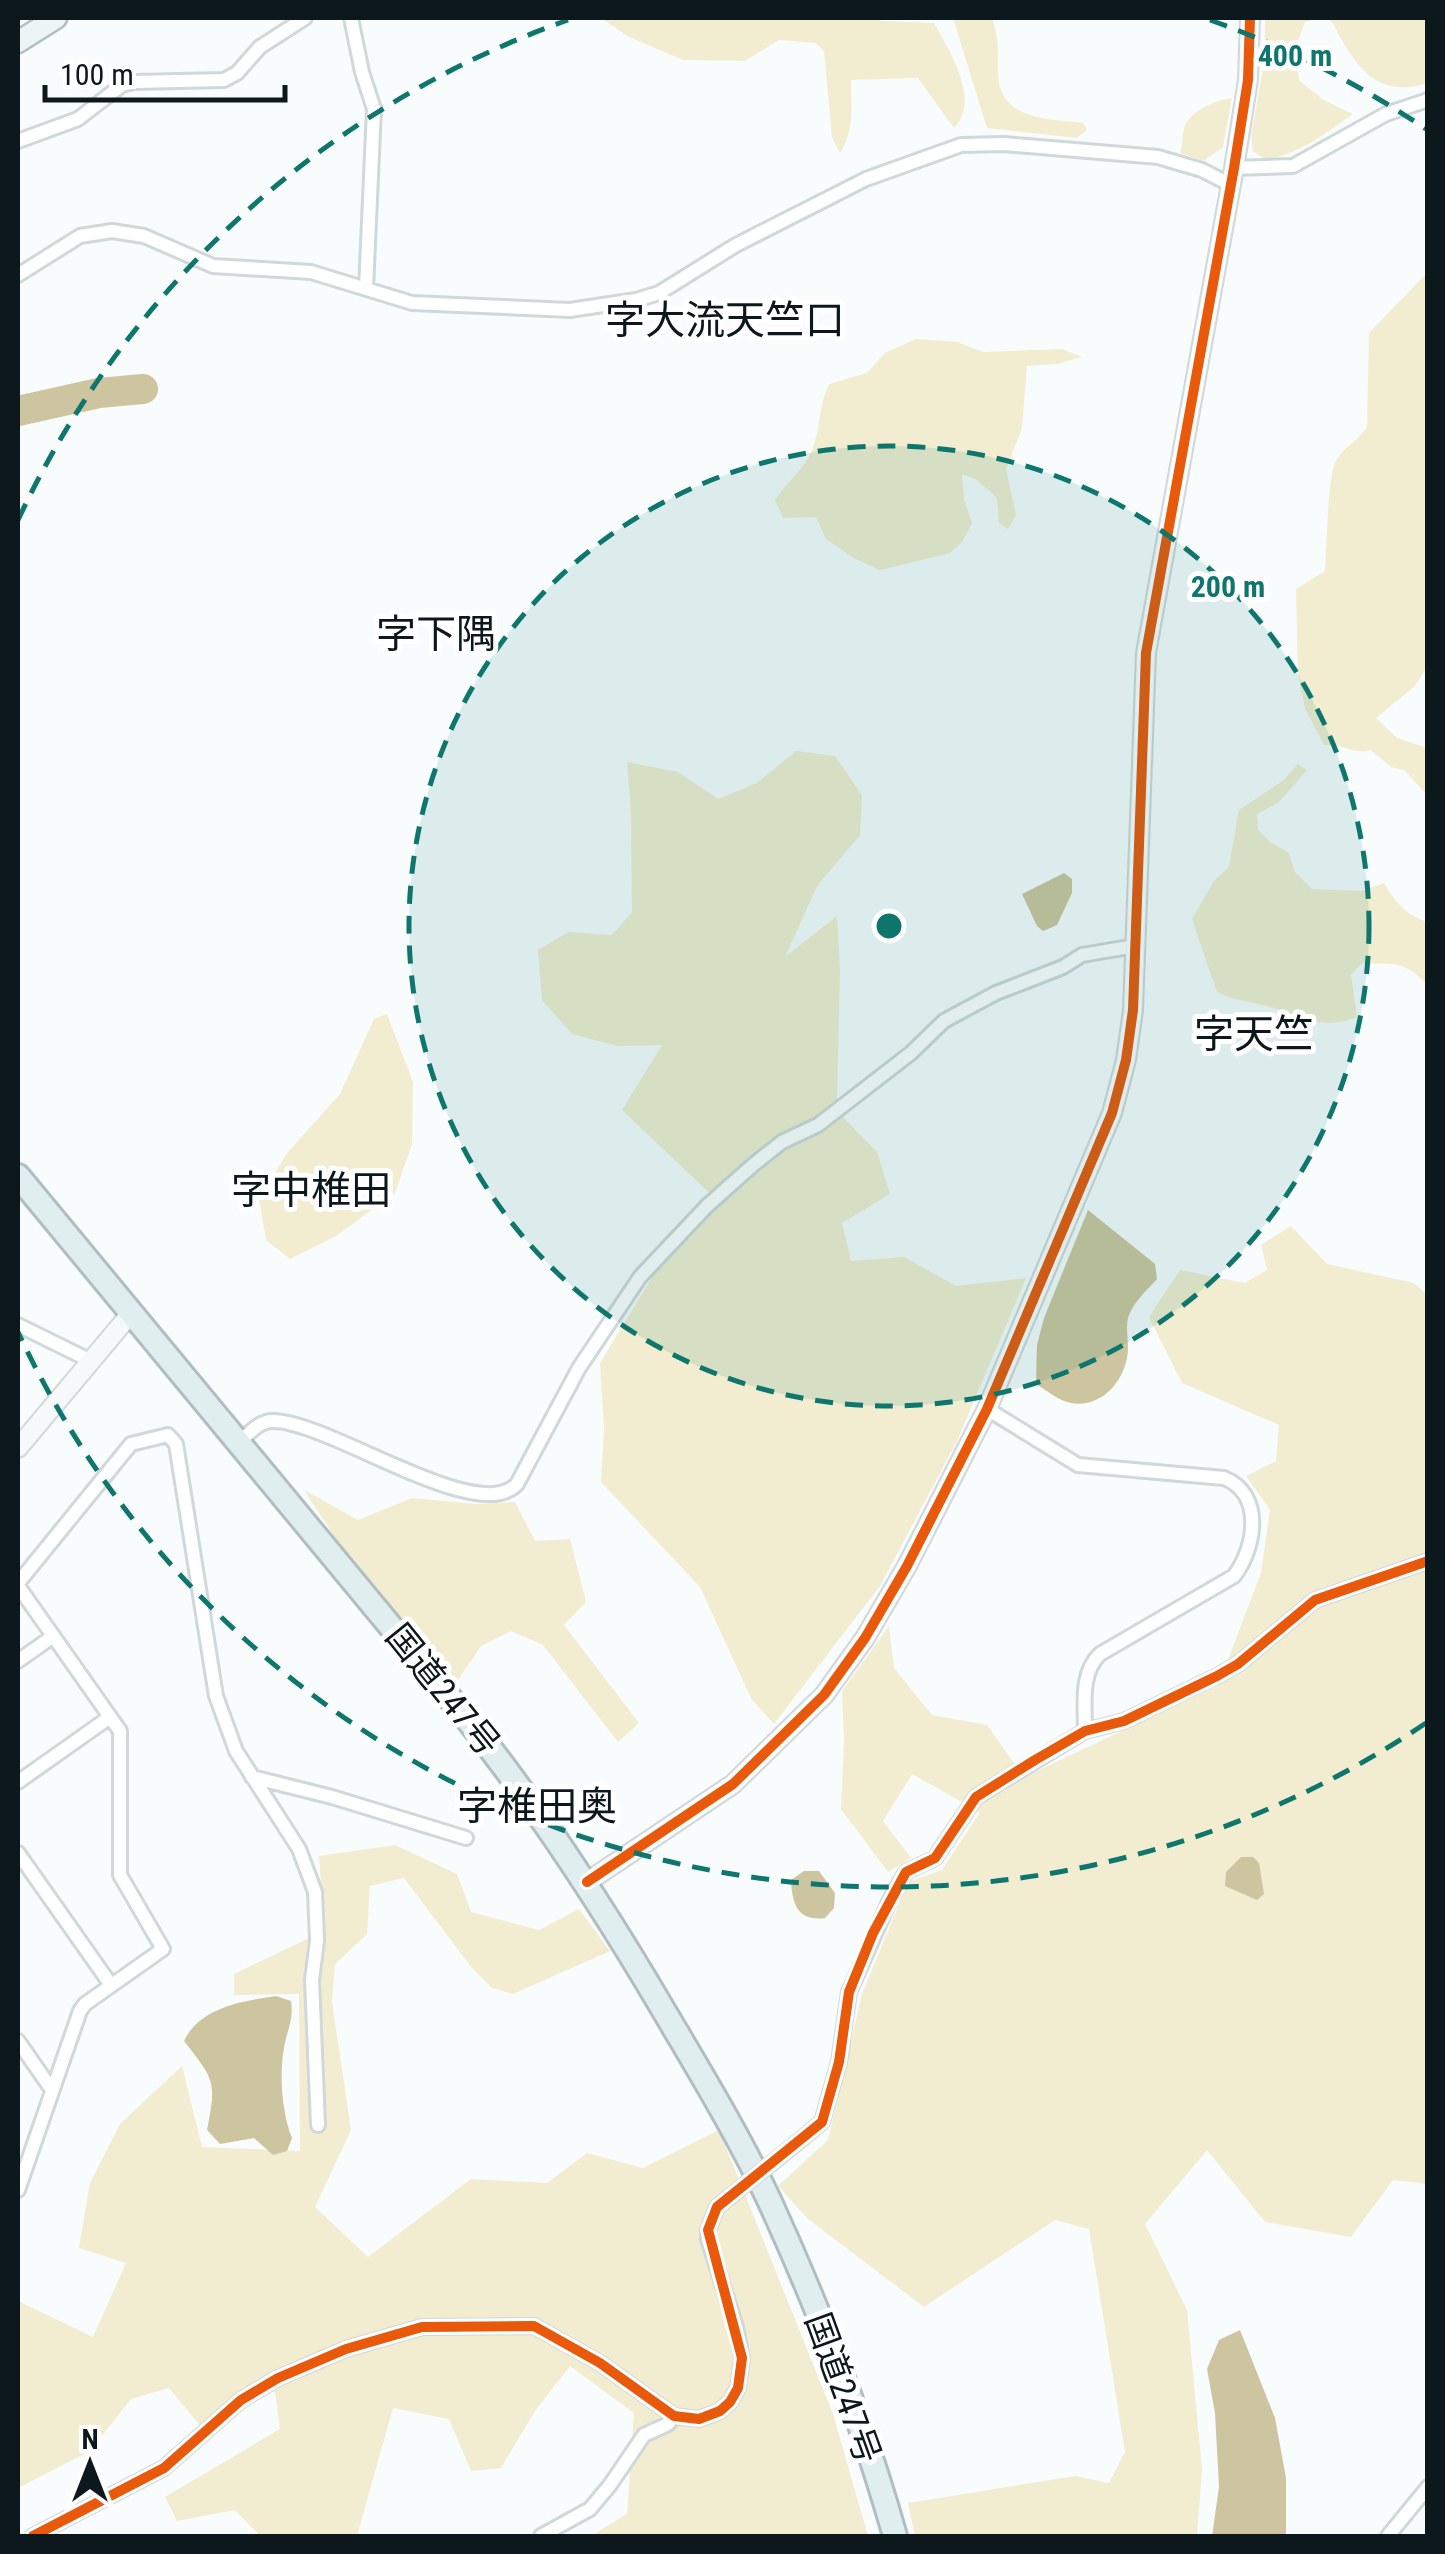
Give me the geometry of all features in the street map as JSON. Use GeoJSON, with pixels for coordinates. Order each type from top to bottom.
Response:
{"type":"FeatureCollection","features":[{"type":"Feature","properties":{"kind":"highway","name":"国道247号"},"geometry":{"type":"LineString","coordinates":[[18,1176],[517,1781],[588,1882],[718,2102],[769,2201],[844,2384],[894,2536]]}},
{"type":"Feature","properties":{"kind":"main road"},"geometry":{"type":"LineString","coordinates":[[18,42],[56,18]]}},
{"type":"Feature","properties":{"kind":"street"},"geometry":{"type":"LineString","coordinates":[[18,142],[78,120],[122,86],[134,82],[224,80],[260,47],[305,18]]}},
{"type":"Feature","properties":{"kind":"street"},"geometry":{"type":"LineString","coordinates":[[352,18],[374,109],[366,289]]}},
{"type":"Feature","properties":{"kind":"street"},"geometry":{"type":"LineString","coordinates":[[588,1882],[732,1784],[824,1695],[882,1609],[987,1409],[1112,1112],[1126,1060],[1133,1010],[1146,653],[1233,176],[1248,80],[1250,18]]}},
{"type":"Feature","properties":{"kind":"street"},"geometry":{"type":"LineString","coordinates":[[18,275],[80,236],[112,231],[144,236],[212,266],[311,272],[423,305],[570,310],[636,300],[679,284],[736,245],[866,179],[962,145],[978,142],[1158,157],[1233,176],[1293,166],[1386,114],[1428,100]]}},
{"type":"Feature","properties":{"kind":"street"},"geometry":{"type":"LineString","coordinates":[[240,1441],[262,1423],[280,1422],[344,1441],[398,1468],[463,1490],[483,1496],[510,1492],[579,1368],[640,1277],[752,1165],[782,1142],[818,1124],[911,1053],[944,1021],[996,992],[1063,967],[1082,955],[1135,946]]}},
{"type":"Feature","properties":{"kind":"street"},"geometry":{"type":"LineString","coordinates":[[18,1448],[132,1312]]}},
{"type":"Feature","properties":{"kind":"street"},"geometry":{"type":"LineString","coordinates":[[18,1325],[89,1360]]}},
{"type":"Feature","properties":{"kind":"street"},"geometry":{"type":"LineString","coordinates":[[987,1409],[1062,1458],[1078,1464],[1224,1478],[1239,1484],[1252,1506],[1248,1558],[1234,1576],[1100,1654],[1090,1664],[1085,1732]]}},
{"type":"Feature","properties":{"kind":"street"},"geometry":{"type":"LineString","coordinates":[[18,2190],[80,2012],[163,1948],[120,1874],[120,1730],[18,1585],[131,1444],[168,1435],[176,1444],[216,1696],[236,1750],[282,1819],[315,1892],[317,1940],[312,1980],[318,2125]]}},
{"type":"Feature","properties":{"kind":"street"},"geometry":{"type":"LineString","coordinates":[[34,2536],[164,2468],[241,2400],[278,2378],[346,2350],[422,2326],[534,2326],[600,2363],[674,2416],[699,2419],[720,2411],[730,2402],[742,2374],[740,2344],[708,2230],[718,2208],[822,2122],[839,2062],[848,1992],[873,1933],[906,1872],[935,1858],[976,1798],[1085,1732],[1124,1721],[1217,1676],[1251,1654],[1315,1600],[1428,1561]]}},
{"type":"Feature","properties":{"kind":"street"},"geometry":{"type":"LineString","coordinates":[[18,1662],[52,1637]]}},
{"type":"Feature","properties":{"kind":"street"},"geometry":{"type":"LineString","coordinates":[[18,1782],[110,1717]]}},
{"type":"Feature","properties":{"kind":"street"},"geometry":{"type":"LineString","coordinates":[[252,1777],[466,1838]]}},
{"type":"Feature","properties":{"kind":"street"},"geometry":{"type":"LineString","coordinates":[[18,1853],[111,1985]]}},
{"type":"Feature","properties":{"kind":"street"},"geometry":{"type":"LineString","coordinates":[[18,2041],[52,2090]]}},
{"type":"Feature","properties":{"kind":"street"},"geometry":{"type":"LineString","coordinates":[[541,2536],[590,2508],[644,2435],[668,2424],[674,2416]]}},
{"type":"Feature","properties":{"kind":"street"},"geometry":{"type":"LineString","coordinates":[[1388,2536],[1428,2487]]}},
{"type":"Feature","properties":{"kind":"shaded area"},"geometry":{"type":"Polygon","coordinates":[[[601,18],[878,18],[934,23],[960,75],[965,103],[962,117],[954,128],[918,78],[851,80],[850,126],[840,153],[832,137],[824,51],[816,43],[779,40],[745,61],[683,60],[629,37],[601,18]]]}},
{"type":"Feature","properties":{"kind":"shaded area"},"geometry":{"type":"Polygon","coordinates":[[[953,18],[992,18],[1000,88],[1016,108],[1041,118],[1083,123],[1087,130],[1077,138],[987,128],[953,18]]]}},
{"type":"Feature","properties":{"kind":"shaded area"},"geometry":{"type":"Polygon","coordinates":[[[1265,18],[1319,18],[1305,22],[1295,49],[1299,80],[1322,99],[1353,114],[1300,148],[1264,159],[1253,151],[1251,135],[1265,58],[1265,18]]]}},
{"type":"Feature","properties":{"kind":"shaded area"},"geometry":{"type":"Polygon","coordinates":[[[1326,18],[1427,18],[1427,83],[1409,87],[1379,82],[1358,64],[1326,18]]]}},
{"type":"Feature","properties":{"kind":"shaded area"},"geometry":{"type":"Polygon","coordinates":[[[1232,98],[1223,147],[1204,161],[1180,153],[1184,128],[1191,116],[1232,98]]]}},
{"type":"Feature","properties":{"kind":"shaded area"},"geometry":{"type":"Polygon","coordinates":[[[1427,273],[1427,667],[1415,686],[1376,718],[1397,738],[1427,748],[1427,795],[1404,770],[1391,767],[1371,750],[1324,745],[1305,708],[1298,674],[1296,589],[1325,571],[1333,469],[1339,456],[1367,427],[1369,333],[1427,273]]]}},
{"type":"Feature","properties":{"kind":"shaded area"},"geometry":{"type":"Polygon","coordinates":[[[916,339],[957,342],[983,352],[1062,349],[1082,357],[1027,366],[1022,428],[1006,469],[1016,515],[1008,529],[999,523],[997,498],[977,480],[962,474],[964,500],[972,523],[962,542],[950,553],[880,570],[826,539],[816,517],[783,518],[775,500],[810,455],[829,384],[867,373],[885,353],[916,339]]]}},
{"type":"Feature","properties":{"kind":"shaded area"},"geometry":{"type":"Polygon","coordinates":[[[796,751],[835,756],[862,795],[860,835],[817,886],[785,957],[837,916],[837,1097],[844,1118],[877,1152],[890,1194],[842,1223],[851,1261],[904,1257],[956,1286],[1026,1278],[957,1441],[880,1586],[774,1724],[752,1700],[700,1587],[601,1482],[604,1429],[600,1363],[671,1246],[720,1203],[622,1110],[662,1045],[618,1046],[572,1034],[542,1000],[538,950],[569,932],[612,935],[632,912],[627,762],[678,772],[718,799],[757,783],[796,751]]]}},
{"type":"Feature","properties":{"kind":"shaded area"},"geometry":{"type":"Polygon","coordinates":[[[1298,764],[1307,770],[1279,802],[1257,814],[1258,830],[1288,852],[1295,872],[1312,889],[1362,891],[1384,883],[1402,907],[1427,922],[1427,985],[1412,971],[1398,965],[1361,964],[1351,975],[1357,1017],[1330,1023],[1217,992],[1192,919],[1214,881],[1229,867],[1239,810],[1284,780],[1298,764]]]}},
{"type":"Feature","properties":{"kind":"shaded area"},"geometry":{"type":"Polygon","coordinates":[[[1064,873],[1072,879],[1072,893],[1057,925],[1043,931],[1022,894],[1064,873]]]}},
{"type":"Feature","properties":{"kind":"shaded area"},"geometry":{"type":"Polygon","coordinates":[[[387,1014],[413,1082],[412,1144],[395,1193],[336,1236],[290,1259],[266,1240],[259,1198],[288,1152],[340,1094],[374,1019],[387,1014]]]}},
{"type":"Feature","properties":{"kind":"shaded area"},"geometry":{"type":"Polygon","coordinates":[[[1088,1210],[1155,1264],[1157,1279],[1130,1312],[1127,1358],[1120,1377],[1100,1398],[1082,1404],[1057,1398],[1036,1384],[1037,1345],[1088,1210]]]}},
{"type":"Feature","properties":{"kind":"shaded area"},"geometry":{"type":"Polygon","coordinates":[[[1291,1226],[1327,1264],[1414,1283],[1428,1295],[1427,2184],[1393,2180],[1351,2237],[1265,2222],[1207,2150],[1145,2224],[1187,2310],[1202,2469],[1197,2536],[915,2536],[908,2503],[1075,2476],[1109,2483],[1125,2452],[1089,2229],[1055,2220],[924,2307],[808,2219],[778,2186],[828,2140],[862,1994],[908,1882],[942,1870],[980,1812],[912,1774],[883,1821],[911,1858],[888,1872],[841,1809],[842,1691],[889,1626],[894,1668],[932,1715],[987,1725],[1024,1777],[1218,1686],[1261,1573],[1270,1510],[1246,1476],[1276,1461],[1279,1425],[1182,1383],[1149,1317],[1180,1270],[1245,1283],[1267,1270],[1261,1245],[1291,1226]]]}},
{"type":"Feature","properties":{"kind":"shaded area"},"geometry":{"type":"Polygon","coordinates":[[[304,1490],[358,1520],[412,1498],[475,1504],[515,1502],[535,1541],[570,1539],[586,1602],[564,1625],[639,1723],[618,1742],[543,1645],[511,1631],[481,1646],[455,1684],[359,1574],[304,1490]]]}},
{"type":"Feature","properties":{"kind":"shaded area"},"geometry":{"type":"Polygon","coordinates":[[[395,1845],[457,1874],[471,1912],[539,1930],[579,1909],[610,1951],[513,1994],[492,1988],[472,1968],[404,1878],[370,1886],[367,1934],[335,1964],[332,2002],[351,2130],[315,2207],[368,2257],[471,2179],[547,2183],[587,2153],[643,2168],[719,2130],[833,2414],[868,2536],[591,2536],[627,2514],[634,2413],[570,2366],[535,2411],[501,2468],[471,2471],[449,2419],[393,2408],[357,2536],[260,2536],[235,2510],[177,2521],[165,2497],[280,2429],[275,2391],[203,2429],[169,2388],[131,2399],[90,2451],[18,2488],[18,2301],[93,2337],[126,2263],[79,2248],[90,2183],[120,2124],[182,2066],[202,2147],[300,2151],[299,1994],[234,1995],[234,1974],[324,1931],[319,1856],[395,1845]]]}},
{"type":"Feature","properties":{"kind":"shaded area"},"geometry":{"type":"Polygon","coordinates":[[[1241,1857],[1253,1857],[1259,1863],[1264,1894],[1257,1900],[1225,1886],[1226,1872],[1241,1857]]]}},
{"type":"Feature","properties":{"kind":"shaded area"},"geometry":{"type":"Polygon","coordinates":[[[804,1871],[819,1871],[835,1893],[834,1908],[825,1918],[808,1917],[795,1904],[791,1880],[804,1871]]]}},
{"type":"Feature","properties":{"kind":"shaded area"},"geometry":{"type":"Polygon","coordinates":[[[276,1996],[291,2001],[282,2082],[292,2138],[287,2151],[273,2155],[254,2138],[220,2144],[207,2130],[212,2100],[210,2081],[184,2041],[200,2020],[211,2013],[237,2003],[276,1996]]]}},
{"type":"Feature","properties":{"kind":"shaded area"},"geometry":{"type":"Polygon","coordinates":[[[1240,2330],[1275,2418],[1286,2478],[1286,2536],[1212,2536],[1219,2487],[1215,2413],[1207,2369],[1219,2340],[1240,2330]]]}},
{"type":"Feature","properties":{"kind":"waterway"},"geometry":{"type":"LineString","coordinates":[[18,411],[99,393],[143,389]]}},
{"type":"Feature","properties":{"kind":"cycle path"},"geometry":{"type":"LineString","coordinates":[[587,1882],[733,1784],[824,1695],[865,1638],[907,1566],[987,1409],[1112,1113],[1126,1060],[1133,1010],[1146,653],[1234,168],[1248,80],[1250,18]]}},
{"type":"Feature","properties":{"kind":"cycle path"},"geometry":{"type":"LineString","coordinates":[[33,2536],[164,2468],[241,2400],[278,2378],[346,2349],[422,2327],[534,2326],[600,2363],[674,2416],[699,2419],[720,2411],[738,2388],[742,2358],[708,2230],[717,2207],[822,2122],[839,2062],[849,1992],[873,1933],[906,1872],[935,1858],[976,1797],[1035,1760],[1085,1731],[1124,1721],[1217,1676],[1238,1664],[1315,1600],[1428,1561]]}},
{"type":"Feature","properties":{"kind":"district","name":"字大流天竺口"},"geometry":{"type":"Point","coordinates":[725,320]}},
{"type":"Feature","properties":{"kind":"district","name":"字下隅"},"geometry":{"type":"Point","coordinates":[436,634]}},
{"type":"Feature","properties":{"kind":"district","name":"字天竺"},"geometry":{"type":"Point","coordinates":[1254,1034]}},
{"type":"Feature","properties":{"kind":"district","name":"字中椎田"},"geometry":{"type":"Point","coordinates":[311,1190]}},
{"type":"Feature","properties":{"kind":"district","name":"字椎田奥"},"geometry":{"type":"Point","coordinates":[537,1806]}}]}
